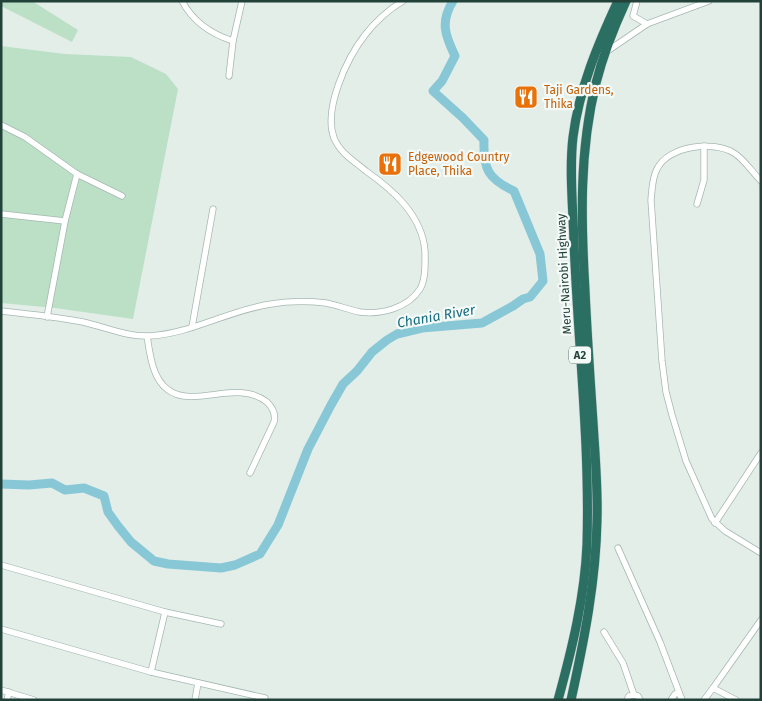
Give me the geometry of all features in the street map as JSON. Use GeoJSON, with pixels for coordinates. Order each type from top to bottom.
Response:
{"type":"FeatureCollection","features":[{"type":"Feature","properties":{"kind":"highway","name":"Meru-Nairobi Highway"},"geometry":{"type":"LineString","coordinates":[[571,700],[582,651],[589,603],[597,520],[581,199],[590,109],[616,15],[618,1]]}},
{"type":"Feature","properties":{"kind":"highway","name":"Meru-Nairobi Highway"},"geometry":{"type":"LineString","coordinates":[[558,700],[571,652],[587,546],[586,470],[572,186],[573,138],[579,105],[601,38],[626,1]]}},
{"type":"Feature","properties":{"kind":"street"},"geometry":{"type":"LineString","coordinates":[[182,1],[188,12],[204,27],[217,36],[233,41]]}},
{"type":"Feature","properties":{"kind":"street"},"geometry":{"type":"LineString","coordinates":[[229,76],[233,41],[242,1]]}},
{"type":"Feature","properties":{"kind":"street"},"geometry":{"type":"LineString","coordinates":[[1,311],[81,322],[129,334],[147,336],[192,327],[270,304],[326,303],[362,312],[379,312],[396,308],[411,300],[420,289],[425,274],[425,249],[421,231],[413,215],[400,199],[343,153],[334,138],[331,124],[334,98],[355,51],[365,35],[379,20],[403,1]]}},
{"type":"Feature","properties":{"kind":"street"},"geometry":{"type":"LineString","coordinates":[[637,1],[633,10],[634,18],[647,24]]}},
{"type":"Feature","properties":{"kind":"street"},"geometry":{"type":"LineString","coordinates":[[606,52],[647,24],[709,1]]}},
{"type":"Feature","properties":{"kind":"street"},"geometry":{"type":"LineString","coordinates":[[1,125],[24,138],[77,174],[122,196]]}},
{"type":"Feature","properties":{"kind":"street"},"geometry":{"type":"LineString","coordinates":[[761,181],[735,154],[724,148],[704,146],[677,151],[663,160],[657,169],[653,181],[652,200],[662,361],[666,392],[686,461],[715,523],[761,553]]}},
{"type":"Feature","properties":{"kind":"street"},"geometry":{"type":"LineString","coordinates":[[697,204],[704,180],[704,146]]}},
{"type":"Feature","properties":{"kind":"street"},"geometry":{"type":"LineString","coordinates":[[47,317],[65,221],[77,174]]}},
{"type":"Feature","properties":{"kind":"street"},"geometry":{"type":"LineString","coordinates":[[192,327],[213,210]]}},
{"type":"Feature","properties":{"kind":"street"},"geometry":{"type":"LineString","coordinates":[[1,214],[65,221]]}},
{"type":"Feature","properties":{"kind":"street"},"geometry":{"type":"LineString","coordinates":[[147,336],[156,376],[172,392],[192,396],[244,392],[262,398],[270,405],[275,414],[274,422],[250,473]]}},
{"type":"Feature","properties":{"kind":"street"},"geometry":{"type":"LineString","coordinates":[[715,523],[761,453]]}},
{"type":"Feature","properties":{"kind":"street"},"geometry":{"type":"LineString","coordinates":[[618,548],[660,642],[682,700]]}},
{"type":"Feature","properties":{"kind":"street"},"geometry":{"type":"LineString","coordinates":[[1,565],[165,612],[220,624]]}},
{"type":"Feature","properties":{"kind":"street"},"geometry":{"type":"LineString","coordinates":[[151,672],[165,612]]}},
{"type":"Feature","properties":{"kind":"street"},"geometry":{"type":"LineString","coordinates":[[704,700],[761,620]]}},
{"type":"Feature","properties":{"kind":"street"},"geometry":{"type":"LineString","coordinates":[[1,629],[151,672],[265,698]]}},
{"type":"Feature","properties":{"kind":"street"},"geometry":{"type":"LineString","coordinates":[[604,632],[623,663],[634,695],[638,696],[640,700]]}},
{"type":"Feature","properties":{"kind":"street"},"geometry":{"type":"LineString","coordinates":[[195,700],[198,683]]}},
{"type":"Feature","properties":{"kind":"street"},"geometry":{"type":"LineString","coordinates":[[713,688],[736,700]]}},
{"type":"Feature","properties":{"kind":"street"},"geometry":{"type":"LineString","coordinates":[[1,690],[34,700]]}},
{"type":"Feature","properties":{"kind":"street"},"geometry":{"type":"LineString","coordinates":[[7,700],[9,692]]}},
{"type":"Feature","properties":{"kind":"street"},"geometry":{"type":"LineString","coordinates":[[671,700],[675,694],[679,693]]}},
{"type":"Feature","properties":{"kind":"street"},"geometry":{"type":"LineString","coordinates":[[626,700],[629,696],[634,695]]}},
{"type":"Feature","properties":{"kind":"green space"},"geometry":{"type":"Polygon","coordinates":[[[1,1],[32,1],[78,30],[72,42],[1,6],[1,1]]]}},
{"type":"Feature","properties":{"kind":"green space"},"geometry":{"type":"Polygon","coordinates":[[[1,46],[65,54],[131,57],[166,74],[178,89],[133,319],[55,308],[1,303],[1,46]]]}},
{"type":"Feature","properties":{"kind":"waterway","name":"Chania River"},"geometry":{"type":"LineString","coordinates":[[1,484],[29,485],[52,483],[65,490],[84,488],[104,496],[108,512],[118,526],[131,542],[154,561],[168,564],[221,568],[235,565],[260,554],[278,525],[308,449],[331,405],[343,384],[357,371],[372,352],[397,334],[422,328],[482,323],[523,299],[530,297],[543,281],[540,254],[514,191],[498,182],[489,172],[486,166],[484,140],[433,91],[442,81],[455,56],[445,29],[446,16],[453,1]]}},
{"type":"Feature","properties":{"kind":"place","name":"Taji Gardens, Thika"},"geometry":{"type":"Point","coordinates":[526,97]}},
{"type":"Feature","properties":{"kind":"place","name":"Edgewood Country Place, Thika"},"geometry":{"type":"Point","coordinates":[390,164]}}]}
